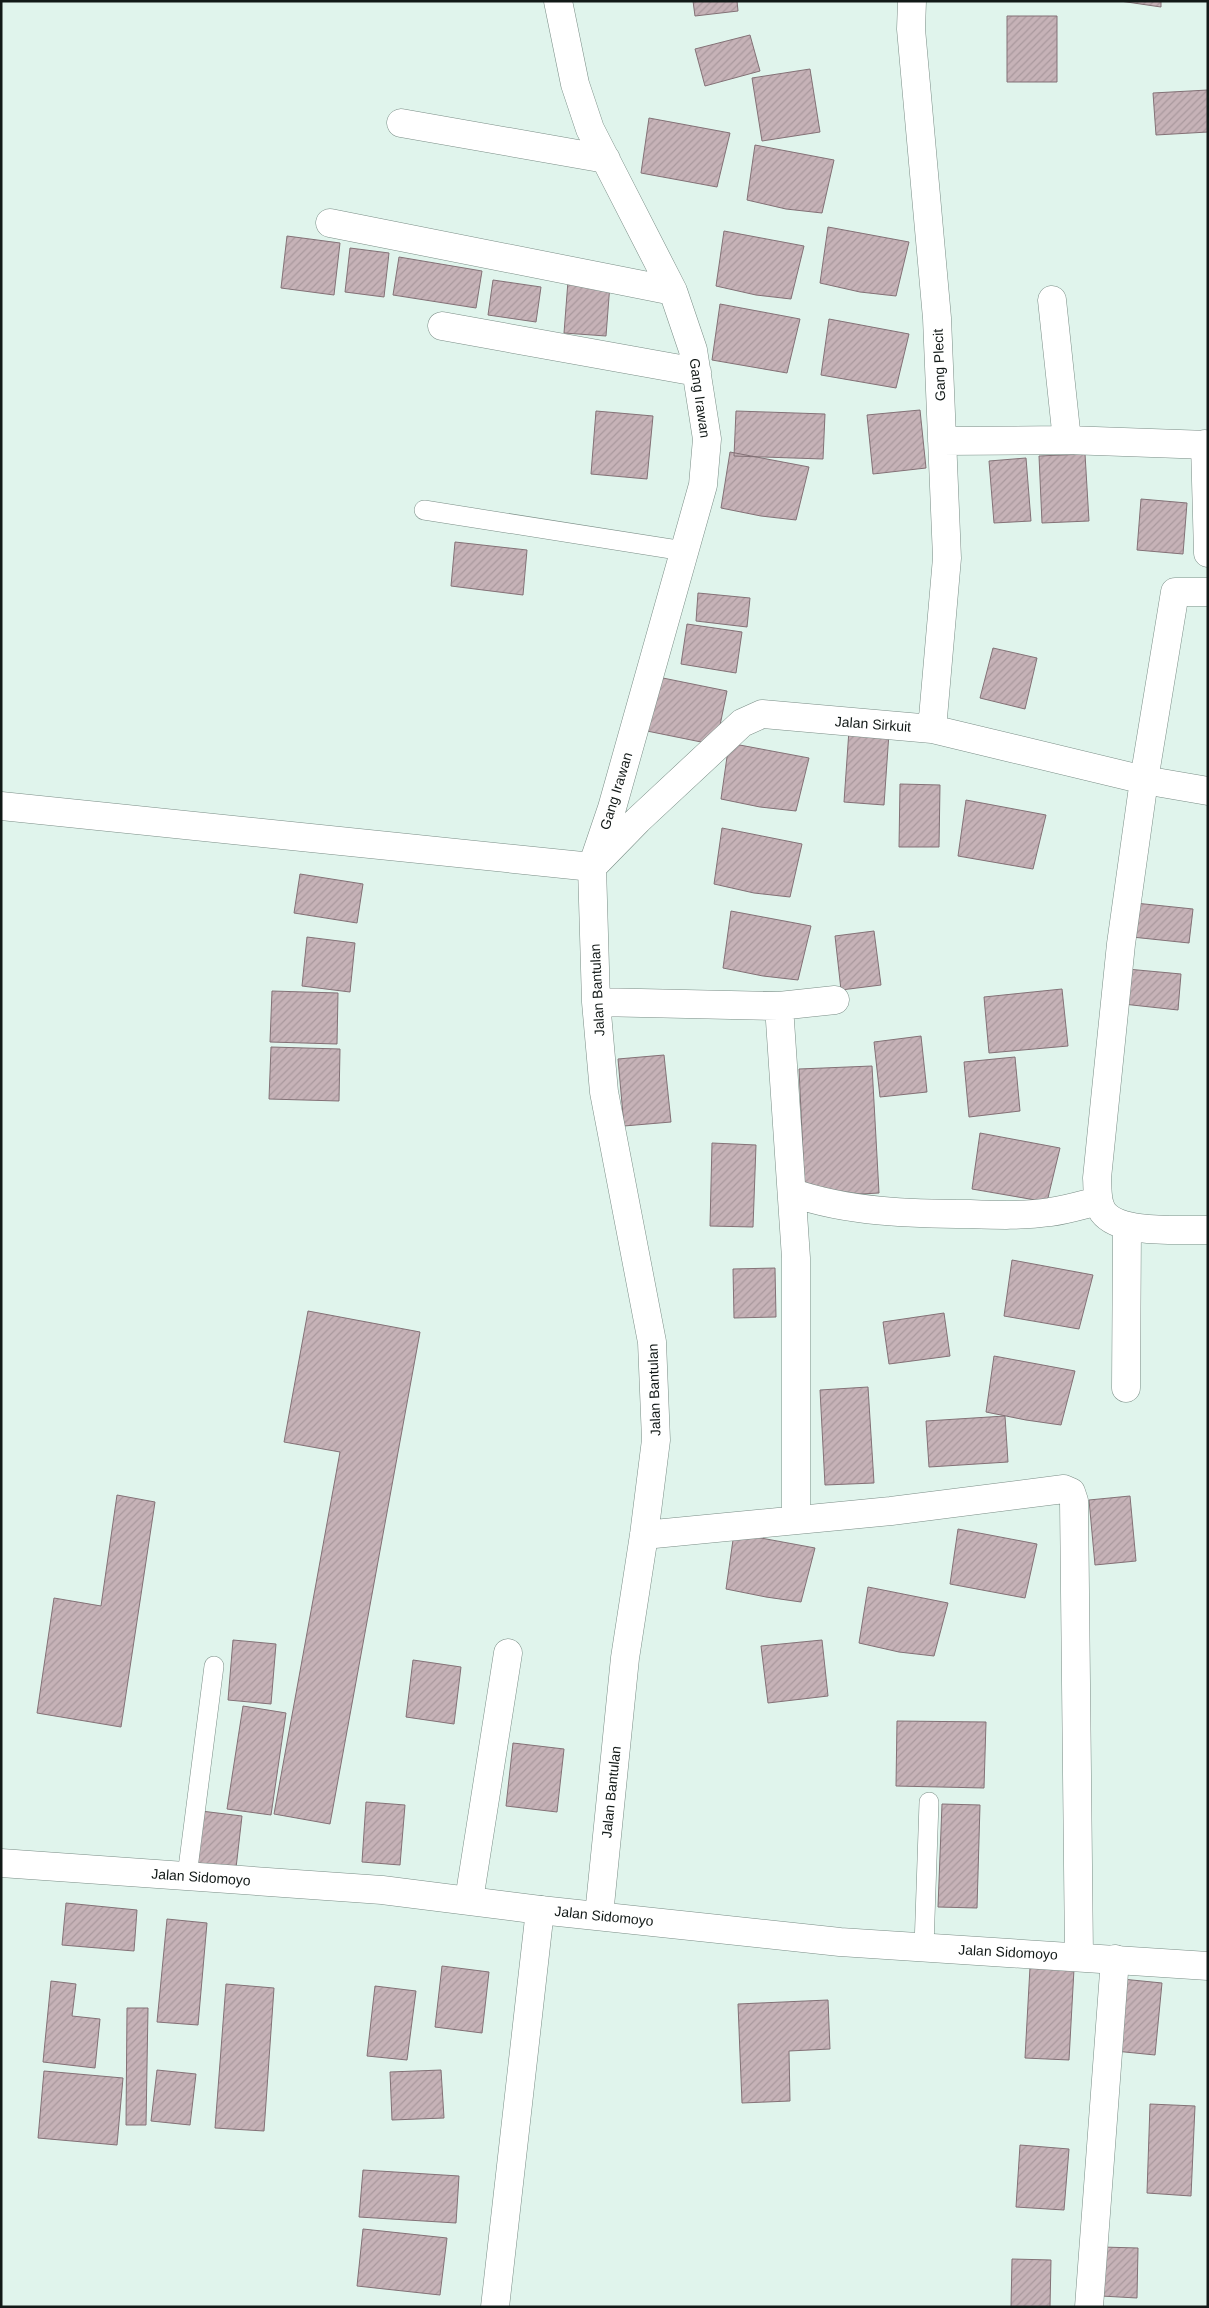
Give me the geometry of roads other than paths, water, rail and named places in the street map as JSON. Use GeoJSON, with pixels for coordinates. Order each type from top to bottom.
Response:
{"type":"FeatureCollection","features":[{"type":"Feature","properties":{"kind":"street","name":"Gang Irawan"},"geometry":{"type":"LineString","coordinates":[[558,1],[575,84],[590,129],[673,291],[693,350],[707,439],[703,484],[612,808],[592,867]]}},
{"type":"Feature","properties":{"kind":"street","name":"Gang Plecit"},"geometry":{"type":"LineString","coordinates":[[912,1],[911,29],[937,318],[947,558],[932,729]]}},
{"type":"Feature","properties":{"kind":"street"},"geometry":{"type":"LineString","coordinates":[[401,123],[606,159]]}},
{"type":"Feature","properties":{"kind":"street"},"geometry":{"type":"LineString","coordinates":[[330,223],[673,291]]}},
{"type":"Feature","properties":{"kind":"street"},"geometry":{"type":"LineString","coordinates":[[1052,300],[1067,440]]}},
{"type":"Feature","properties":{"kind":"street"},"geometry":{"type":"LineString","coordinates":[[442,326],[697,372]]}},
{"type":"Feature","properties":{"kind":"street"},"geometry":{"type":"LineString","coordinates":[[942,441],[1067,440],[1206,444],[1208,553]]}},
{"type":"Feature","properties":{"kind":"street"},"geometry":{"type":"LineString","coordinates":[[1208,592],[1175,592],[1144,780],[1121,944],[1097,1178],[1098,1201],[1102,1211],[1107,1216],[1127,1227],[1208,1230]]}},
{"type":"Feature","properties":{"kind":"street","name":"Jalan Sirkuit"},"geometry":{"type":"LineString","coordinates":[[592,867],[638,820],[742,723],[762,714],[932,729],[1144,780],[1208,791]]}},
{"type":"Feature","properties":{"kind":"street"},"geometry":{"type":"LineString","coordinates":[[1,806],[592,867]]}},
{"type":"Feature","properties":{"kind":"street","name":"Jalan Bantulan"},"geometry":{"type":"LineString","coordinates":[[592,867],[596,1002],[604,1092],[652,1342],[656,1440],[625,1658],[599,1915]]}},
{"type":"Feature","properties":{"kind":"street"},"geometry":{"type":"LineString","coordinates":[[596,1002],[779,1006],[835,1000]]}},
{"type":"Feature","properties":{"kind":"street"},"geometry":{"type":"LineString","coordinates":[[779,1006],[796,1258],[796,1519]]}},
{"type":"Feature","properties":{"kind":"street"},"geometry":{"type":"LineString","coordinates":[[792,1193],[811,1200],[853,1207],[933,1214],[1050,1212],[1098,1201]]}},
{"type":"Feature","properties":{"kind":"street"},"geometry":{"type":"LineString","coordinates":[[1126,1388],[1127,1227]]}},
{"type":"Feature","properties":{"kind":"street"},"geometry":{"type":"LineString","coordinates":[[644,1535],[891,1511],[1064,1489],[1071,1492],[1074,1501],[1079,1956]]}},
{"type":"Feature","properties":{"kind":"street"},"geometry":{"type":"LineString","coordinates":[[469,1900],[508,1653]]}},
{"type":"Feature","properties":{"kind":"street","name":"Jalan Sidomoyo"},"geometry":{"type":"LineString","coordinates":[[1,1863],[382,1890],[540,1910],[840,1942],[1079,1956],[1208,1966]]}},
{"type":"Feature","properties":{"kind":"street"},"geometry":{"type":"LineString","coordinates":[[495,2307],[540,1910]]}},
{"type":"Feature","properties":{"kind":"street"},"geometry":{"type":"LineString","coordinates":[[1089,2307],[1116,1959]]}},
{"type":"Feature","properties":{"kind":"lane"},"geometry":{"type":"LineString","coordinates":[[424,510],[684,551]]}},
{"type":"Feature","properties":{"kind":"lane"},"geometry":{"type":"LineString","coordinates":[[187,1876],[214,1666]]}},
{"type":"Feature","properties":{"kind":"lane"},"geometry":{"type":"LineString","coordinates":[[924,1947],[929,1802]]}}]}
